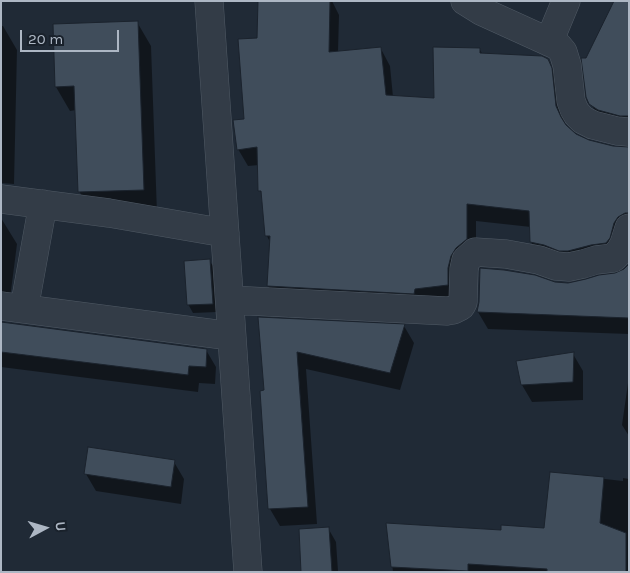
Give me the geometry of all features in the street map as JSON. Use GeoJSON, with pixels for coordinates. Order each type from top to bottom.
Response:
{"type":"FeatureCollection","features":[{"type":"Feature","properties":{"kind":"street"},"geometry":{"type":"LineString","coordinates":[[209,1],[248,572]]}},
{"type":"Feature","properties":{"kind":"street"},"geometry":{"type":"LineString","coordinates":[[465,1],[481,11],[558,46],[563,52],[567,65],[571,101],[577,114],[593,126],[629,132]]}},
{"type":"Feature","properties":{"kind":"street"},"geometry":{"type":"LineString","coordinates":[[549,42],[566,1]]}},
{"type":"Feature","properties":{"kind":"street"},"geometry":{"type":"LineString","coordinates":[[1,198],[108,213],[225,233]]}},
{"type":"Feature","properties":{"kind":"street"},"geometry":{"type":"LineString","coordinates":[[43,204],[13,307],[231,336]]}},
{"type":"Feature","properties":{"kind":"street"},"geometry":{"type":"LineString","coordinates":[[230,300],[454,310],[461,306],[462,302],[466,260],[475,252],[506,254],[539,260],[556,266],[569,267],[613,258],[624,244],[629,228]]}},
{"type":"Feature","properties":{"kind":"building"},"geometry":{"type":"Polygon","coordinates":[[[258,1],[330,1],[329,52],[381,47],[386,95],[434,98],[433,47],[480,48],[480,53],[542,56],[548,59],[552,68],[556,106],[566,125],[576,134],[589,140],[613,146],[629,147],[629,213],[618,217],[614,223],[610,238],[606,243],[568,251],[559,251],[530,242],[529,211],[467,204],[467,239],[456,248],[451,256],[448,268],[448,285],[415,289],[414,294],[267,286],[270,236],[265,236],[261,191],[258,191],[257,147],[237,150],[233,120],[244,119],[238,39],[257,38],[258,1]]]}},
{"type":"Feature","properties":{"kind":"building"},"geometry":{"type":"Polygon","coordinates":[[[614,1],[629,1],[629,116],[620,116],[598,110],[589,104],[586,97],[581,58],[586,58],[614,1]]]}},
{"type":"Feature","properties":{"kind":"building"},"geometry":{"type":"Polygon","coordinates":[[[138,21],[144,190],[78,192],[74,86],[55,87],[53,24],[138,21]]]}},
{"type":"Feature","properties":{"kind":"building"},"geometry":{"type":"Polygon","coordinates":[[[210,259],[213,304],[187,305],[184,261],[210,259]]]}},
{"type":"Feature","properties":{"kind":"building"},"geometry":{"type":"Polygon","coordinates":[[[629,264],[629,318],[477,312],[480,268],[535,275],[555,282],[568,283],[615,273],[624,269],[629,264]]]}},
{"type":"Feature","properties":{"kind":"building"},"geometry":{"type":"Polygon","coordinates":[[[258,317],[405,324],[390,373],[297,352],[308,507],[268,509],[260,391],[264,390],[258,317]]]}},
{"type":"Feature","properties":{"kind":"building"},"geometry":{"type":"Polygon","coordinates":[[[1,322],[207,349],[206,367],[189,366],[188,375],[1,352],[1,322]]]}},
{"type":"Feature","properties":{"kind":"building"},"geometry":{"type":"Polygon","coordinates":[[[574,352],[573,382],[521,385],[516,361],[574,352]]]}},
{"type":"Feature","properties":{"kind":"building"},"geometry":{"type":"Polygon","coordinates":[[[88,447],[175,460],[171,487],[84,474],[88,447]]]}},
{"type":"Feature","properties":{"kind":"building"},"geometry":{"type":"Polygon","coordinates":[[[550,472],[604,477],[600,523],[626,533],[626,572],[547,572],[547,569],[468,564],[468,571],[391,567],[386,523],[501,530],[501,525],[544,528],[550,472]]]}},
{"type":"Feature","properties":{"kind":"building"},"geometry":{"type":"Polygon","coordinates":[[[329,527],[332,572],[301,572],[299,529],[329,527]]]}}]}
